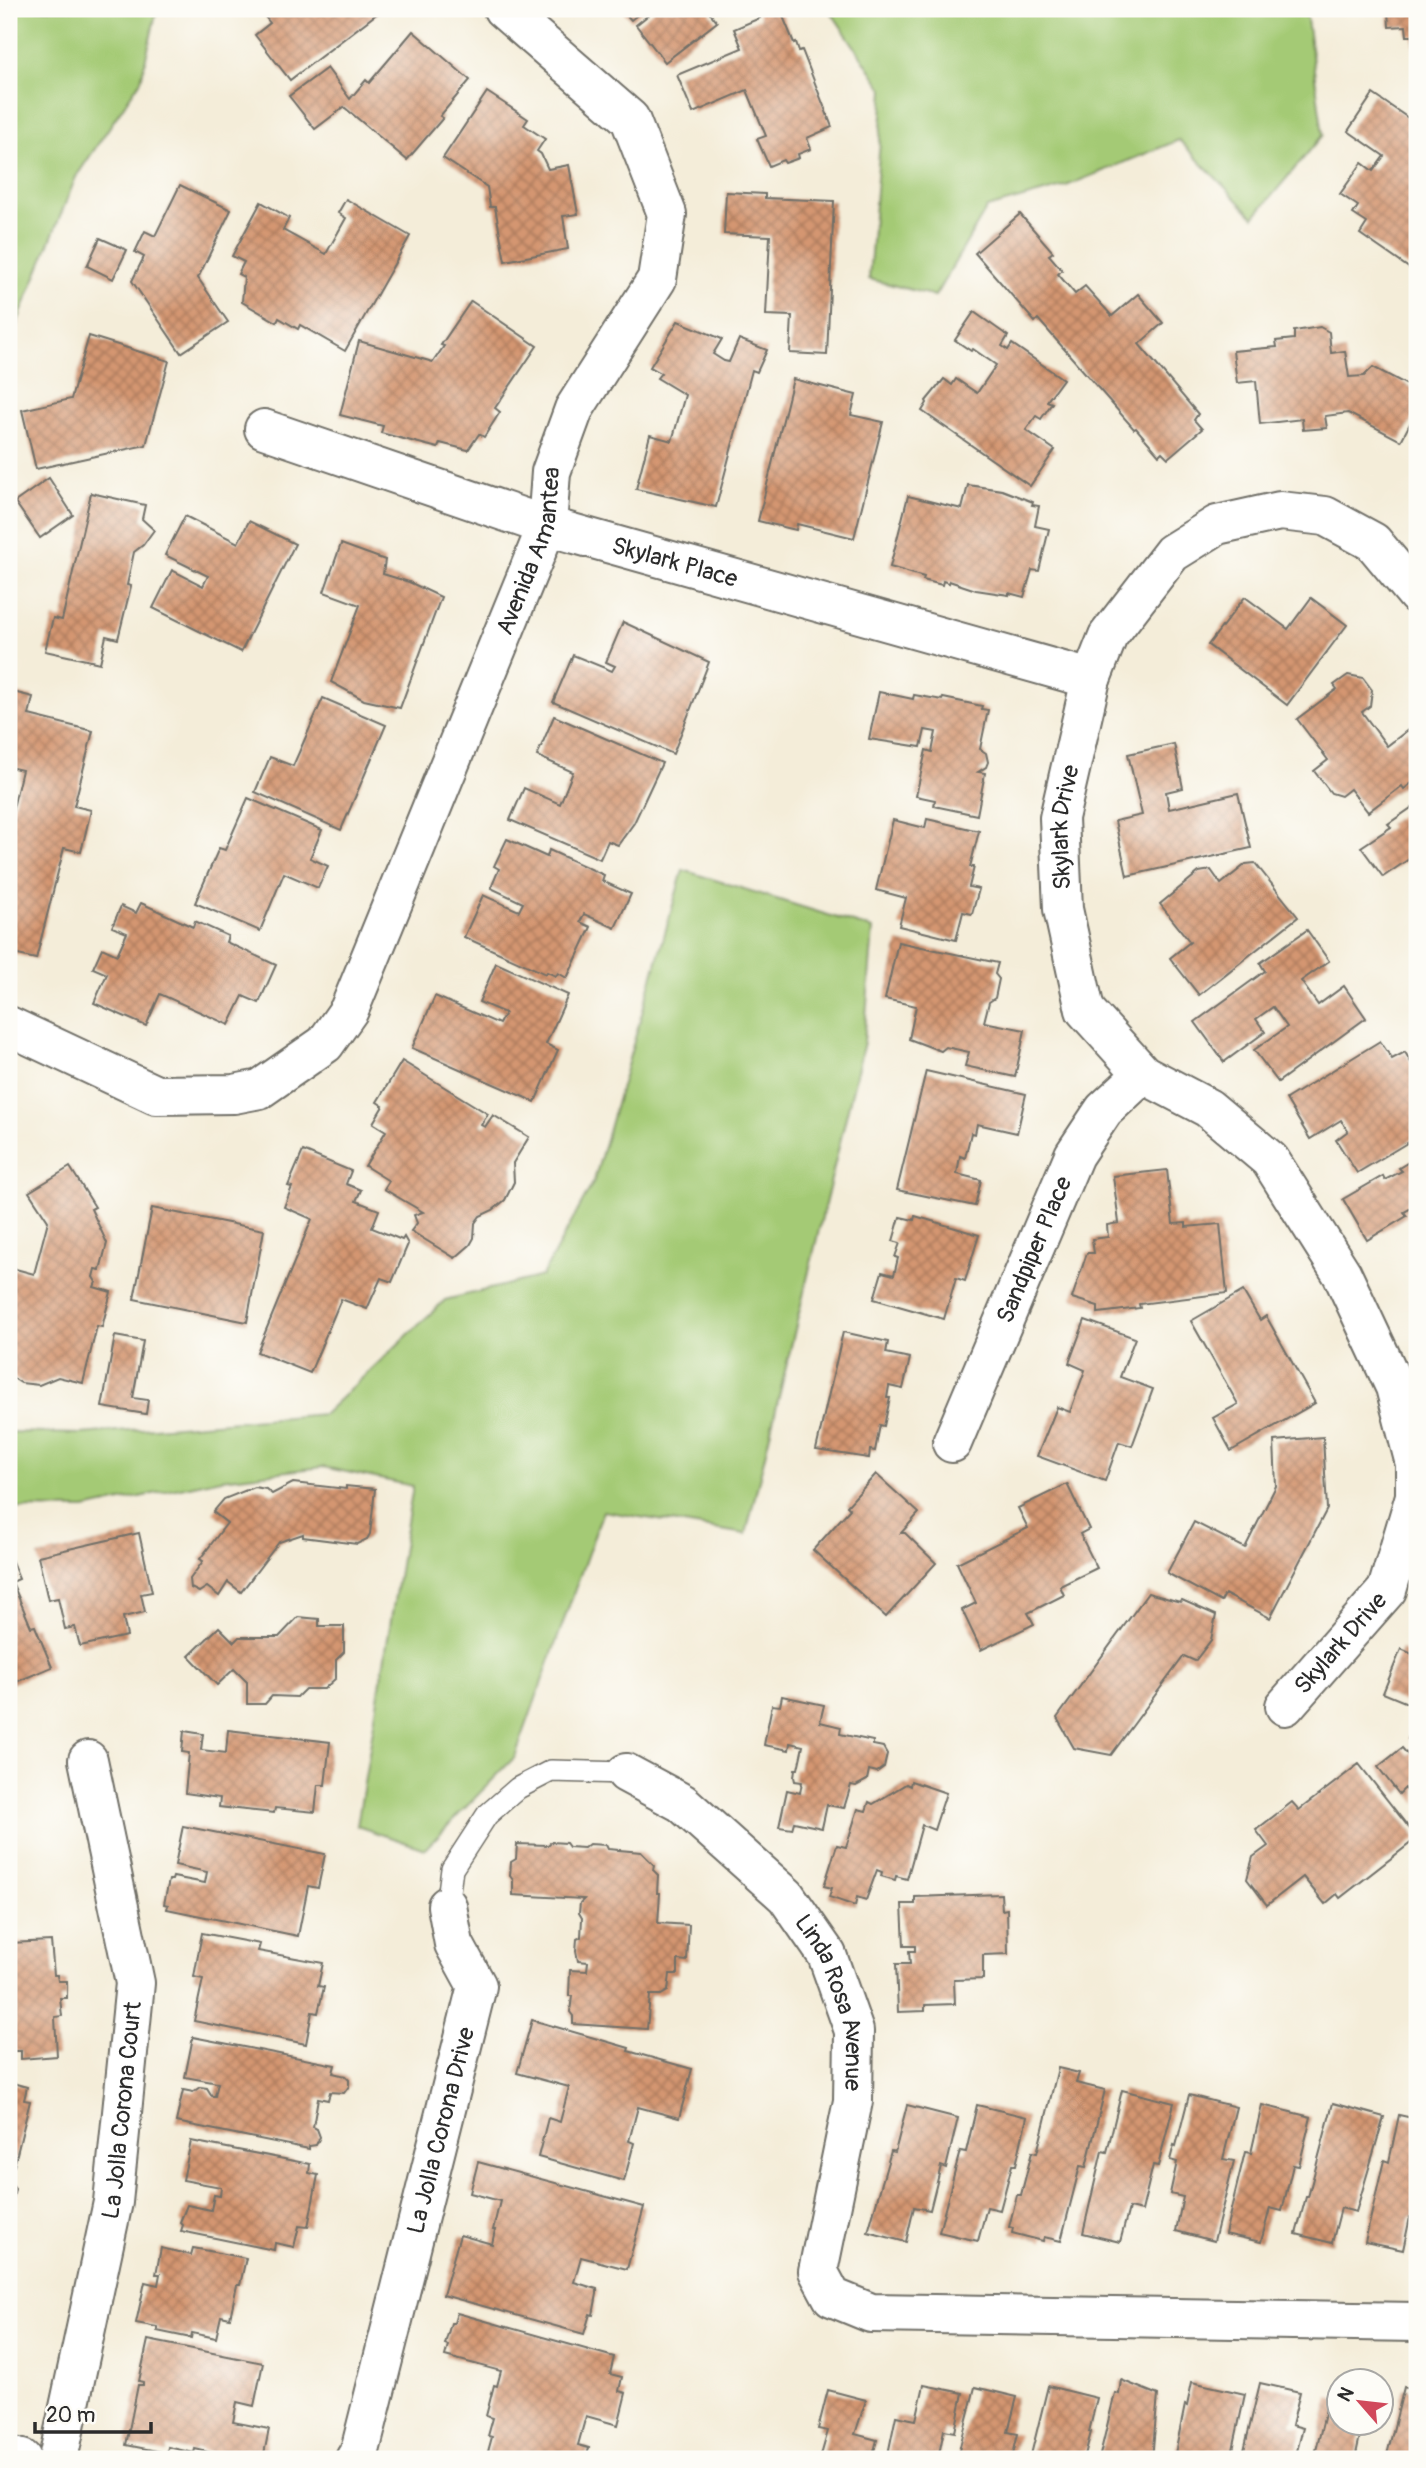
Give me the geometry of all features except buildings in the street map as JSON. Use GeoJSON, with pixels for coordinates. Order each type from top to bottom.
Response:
{"type":"FeatureCollection","features":[{"type":"Feature","properties":{"kind":"street","name":"Avenida Amantea"},"geometry":{"type":"LineString","coordinates":[[9,1026],[156,1095],[234,1094],[260,1089],[325,1044],[349,1010],[547,526],[551,472],[574,409],[657,279],[667,214],[630,119],[503,9]]}},
{"type":"Feature","properties":{"kind":"street","name":"Skylark Place"},"geometry":{"type":"LineString","coordinates":[[264,429],[547,526],[1091,679]]}},
{"type":"Feature","properties":{"kind":"street","name":"Skylark Drive"},"geometry":{"type":"LineString","coordinates":[[1285,1706],[1387,1590],[1415,1496],[1415,1464],[1395,1387],[1342,1275],[1270,1160],[1208,1108],[1143,1074],[1085,1010],[1063,909],[1059,818],[1091,679],[1108,636],[1172,552],[1217,525],[1280,511],[1325,516],[1373,542],[1417,595]]}},
{"type":"Feature","properties":{"kind":"street","name":"Sandpiper Place"},"geometry":{"type":"LineString","coordinates":[[952,1443],[1074,1155],[1104,1110],[1143,1074]]}},
{"type":"Feature","properties":{"kind":"street","name":"La Jolla Corona Court"},"geometry":{"type":"LineString","coordinates":[[58,2459],[113,2202],[135,1983],[88,1760]]}},
{"type":"Feature","properties":{"kind":"street","name":"Linda Rosa Avenue"},"geometry":{"type":"LineString","coordinates":[[626,1773],[682,1803],[786,1896],[827,1955],[854,2031],[853,2101],[818,2271],[832,2297],[871,2313],[1417,2322]]}},
{"type":"Feature","properties":{"kind":"street","name":"La Jolla Corona Drive"},"geometry":{"type":"LineString","coordinates":[[355,2459],[360,2451],[477,1986],[454,1944],[447,1906]]}},
{"type":"Feature","properties":{"kind":"street"},"geometry":{"type":"LineString","coordinates":[[9,2456],[22,2459]]}},
{"type":"Feature","properties":{"kind":"lane","name":"Linda Rosa Avenue"},"geometry":{"type":"LineString","coordinates":[[487,1815],[518,1788],[551,1771],[626,1773]]}},
{"type":"Feature","properties":{"kind":"lane","name":"La Jolla Corona Drive"},"geometry":{"type":"LineString","coordinates":[[447,1906],[452,1870],[487,1815]]}},
{"type":"Feature","properties":{"kind":"green space"},"geometry":{"type":"Polygon","coordinates":[[[9,9],[157,9],[141,80],[76,177],[9,343],[9,9]]]}},
{"type":"Feature","properties":{"kind":"green space"},"geometry":{"type":"Polygon","coordinates":[[[829,9],[1302,9],[1306,12],[1323,135],[1254,217],[1179,140],[1066,186],[987,208],[935,296],[869,279],[884,90],[829,9]]]}},
{"type":"Feature","properties":{"kind":"green space"},"geometry":{"type":"Polygon","coordinates":[[[683,870],[873,929],[864,1042],[746,1534],[603,1511],[515,1757],[425,1849],[357,1826],[413,1486],[323,1467],[221,1479],[85,1509],[9,1508],[9,1432],[81,1434],[324,1414],[445,1300],[542,1276],[594,1181],[683,870]]]}}]}
